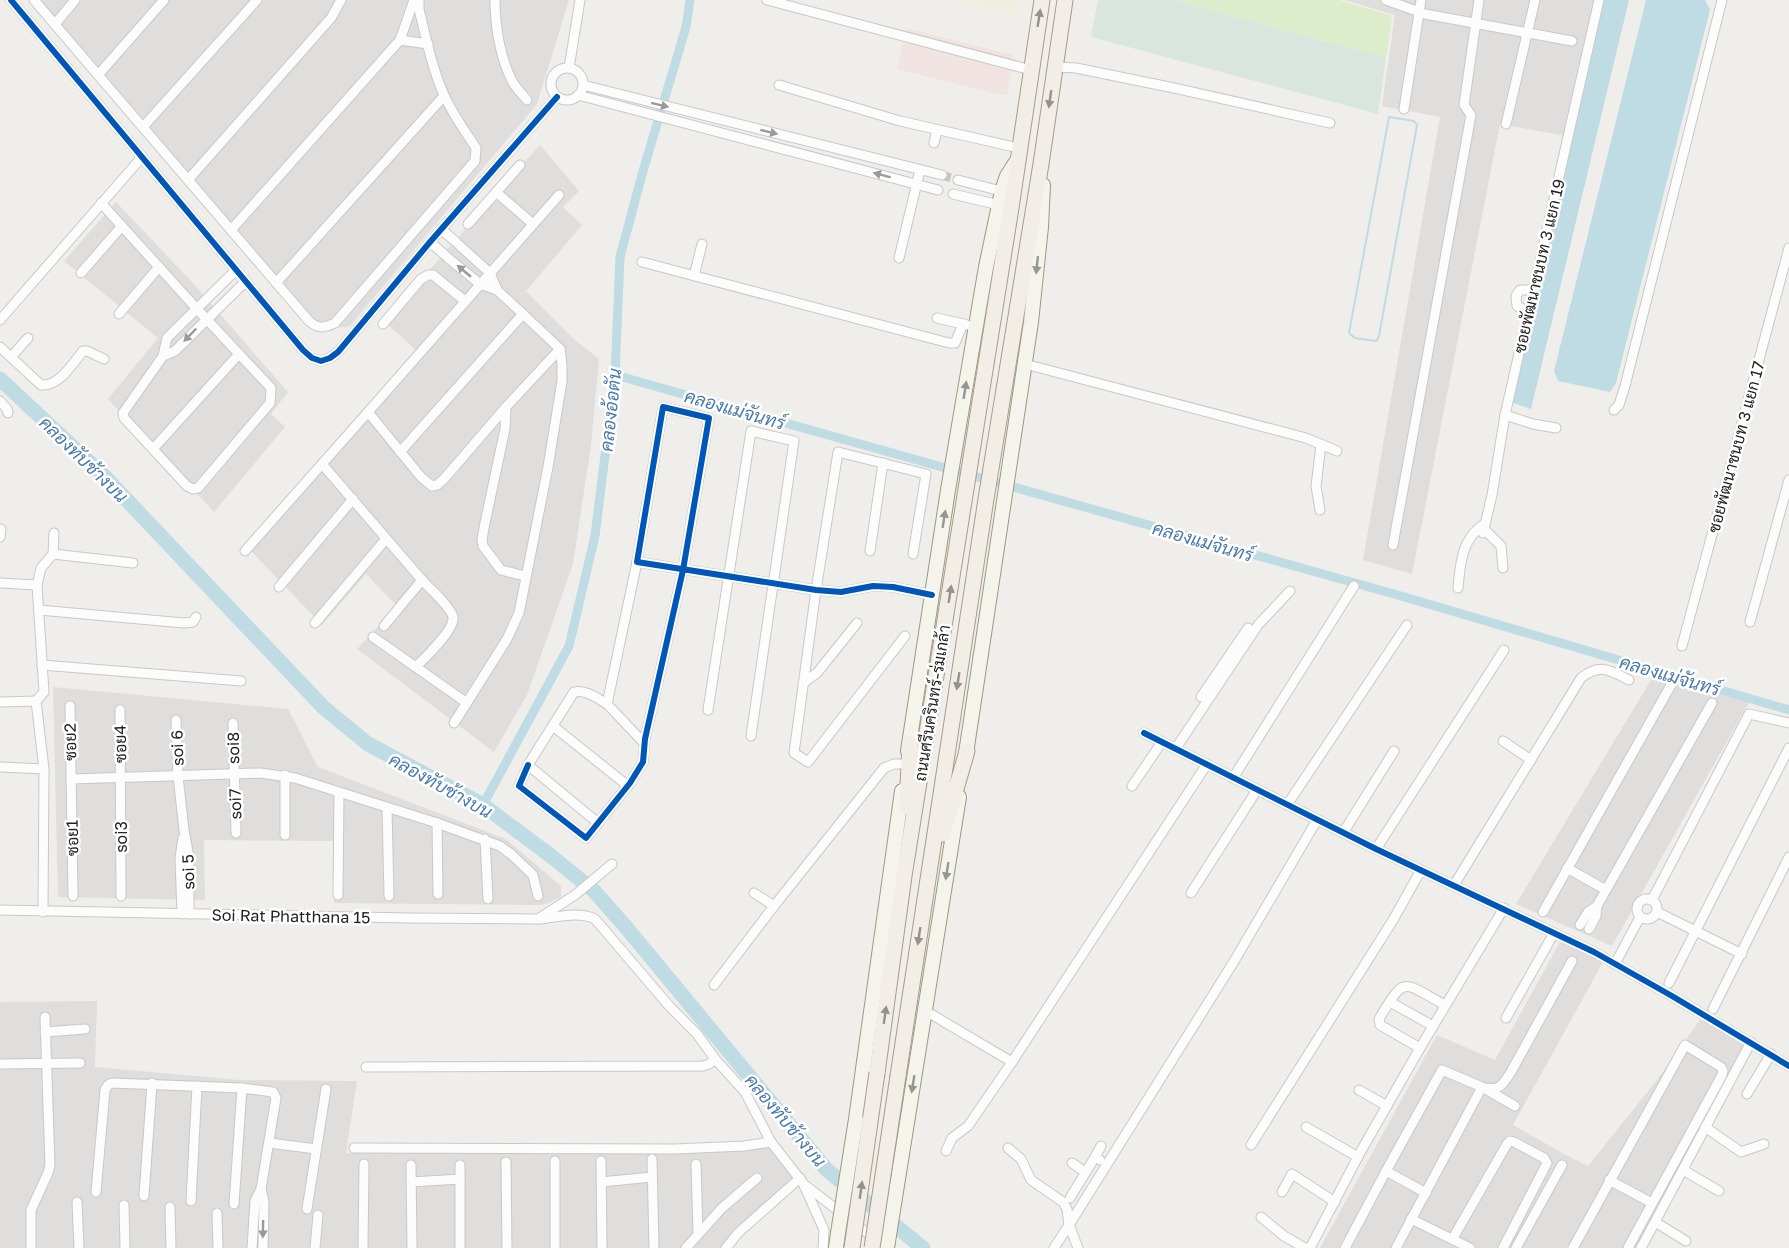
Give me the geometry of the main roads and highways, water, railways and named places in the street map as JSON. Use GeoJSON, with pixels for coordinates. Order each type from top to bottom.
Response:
{"type":"FeatureCollection","features":[{"type":"Feature","properties":{"kind":"main road","name":"ถนนศรีนครินทร์-ร่มเกล้า"},"geometry":{"type":"LineString","coordinates":[[836,1248],[906,764],[956,448],[969,326],[1018,154],[1042,0]]}},
{"type":"Feature","properties":{"kind":"main road","name":"ถนนศรีนครินทร์-ร่มเกล้า"},"geometry":{"type":"LineString","coordinates":[[872,1248],[986,499],[1041,164],[1065,0]]}},
{"type":"Feature","properties":{"kind":"main road","name":"ถนนศรีนครินทร์-ร่มเกล้า"},"geometry":{"type":"LineString","coordinates":[[887,1248],[967,751],[1031,322],[1041,227],[1043,184],[1041,164]]}},
{"type":"Feature","properties":{"kind":"main road","name":"ถนนศรีนครินทร์-ร่มเกล้า"},"geometry":{"type":"LineString","coordinates":[[852,1248],[904,876],[973,452],[1006,200]]}},
{"type":"Feature","properties":{"kind":"main road"},"geometry":{"type":"LineString","coordinates":[[904,876],[910,743]]}},
{"type":"Feature","properties":{"kind":"main road"},"geometry":{"type":"LineString","coordinates":[[925,896],[967,751]]}},
{"type":"Feature","properties":{"kind":"water"},"geometry":{"type":"Polygon","coordinates":[[[1602,0],[1629,0],[1531,409],[1513,403],[1602,0]]]}},
{"type":"Feature","properties":{"kind":"water"},"geometry":{"type":"Polygon","coordinates":[[[1646,0],[1705,0],[1710,10],[1616,383],[1610,392],[1558,381],[1554,371],[1646,0]]]}},
{"type":"Feature","properties":{"kind":"waterway","name":"คลองอ้อตัน"},"geometry":{"type":"LineString","coordinates":[[483,805],[569,646],[595,536],[615,375],[620,257],[686,27],[690,0]]}},
{"type":"Feature","properties":{"kind":"waterway"},"geometry":{"type":"LineString","coordinates":[[1389,117],[1414,121],[1417,125],[1379,336],[1375,341],[1355,338],[1349,333],[1389,117]]}},
{"type":"Feature","properties":{"kind":"waterway","name":"คลองแม่จันทร์"},"geometry":{"type":"LineString","coordinates":[[615,375],[1401,596],[1789,710]]}},
{"type":"Feature","properties":{"kind":"waterway","name":"คลองทับช้างบน"},"geometry":{"type":"LineString","coordinates":[[0,379],[104,476],[324,708],[368,744],[483,805],[594,891],[827,1170],[923,1248]]}},
{"type":"Feature","properties":{"kind":"tunnel"},"geometry":{"type":"LineString","coordinates":[[942,175],[958,180]]}}]}
